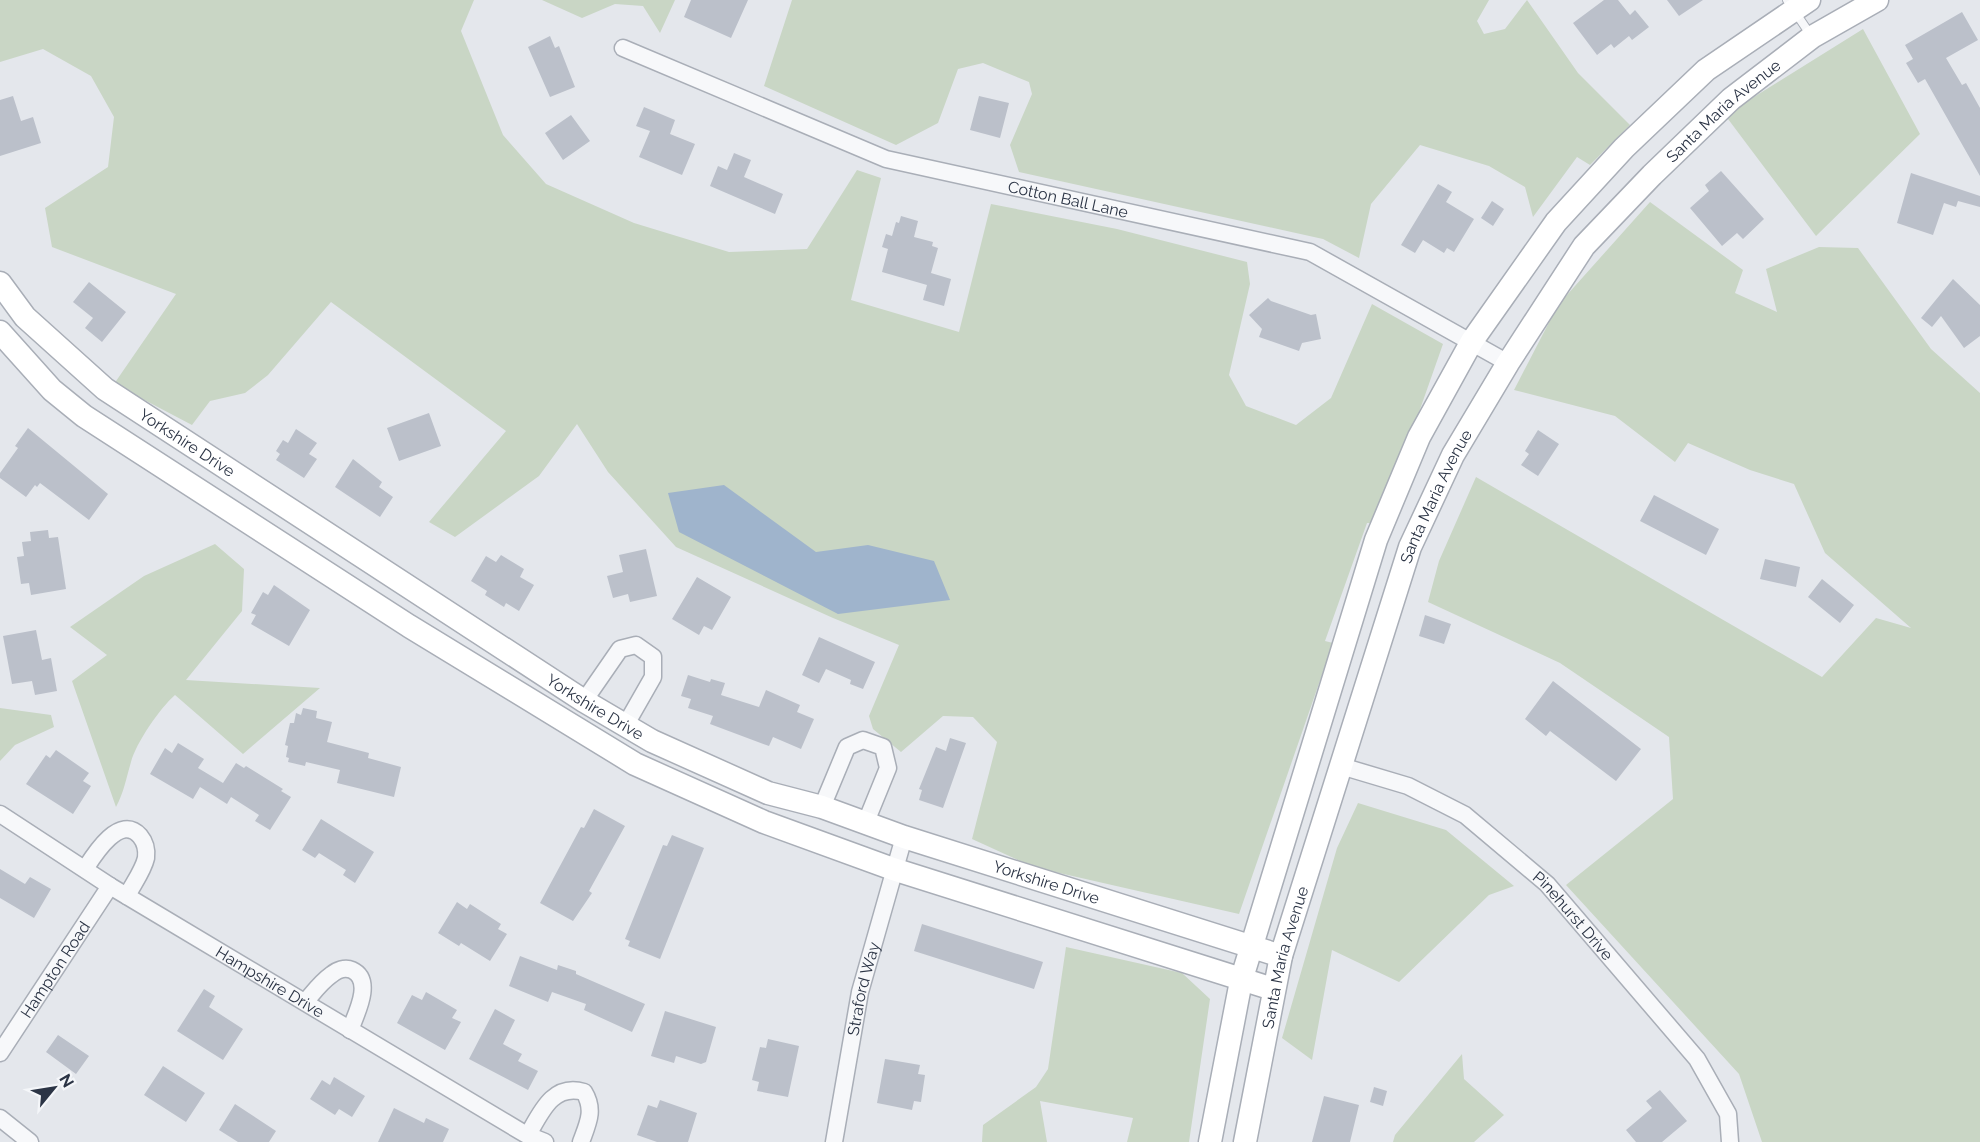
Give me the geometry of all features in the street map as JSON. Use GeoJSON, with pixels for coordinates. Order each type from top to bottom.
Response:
{"type":"FeatureCollection","features":[{"type":"Feature","properties":{"kind":"street","name":"Santa Maria Avenue"},"geometry":{"type":"LineString","coordinates":[[1245,1142],[1281,956],[1410,547],[1453,454],[1508,363],[1584,246],[1652,175],[1731,99],[1812,37],[1877,0]]}},
{"type":"Feature","properties":{"kind":"street","name":"Santa Maria Avenue"},"geometry":{"type":"LineString","coordinates":[[1210,1142],[1241,981],[1251,946],[1376,540],[1419,437],[1472,341],[1556,222],[1624,148],[1706,70],[1796,3]]}},
{"type":"Feature","properties":{"kind":"street","name":"Cotton Ball Lane"},"geometry":{"type":"LineString","coordinates":[[623,48],[886,159],[1310,252],[1508,363]]}},
{"type":"Feature","properties":{"kind":"street"},"geometry":{"type":"LineString","coordinates":[[1556,222],[1584,246]]}},
{"type":"Feature","properties":{"kind":"street","name":"Yorkshire Drive"},"geometry":{"type":"LineString","coordinates":[[0,283],[25,317],[105,389],[584,701],[652,741],[768,793],[822,807],[904,837],[1281,956]]}},
{"type":"Feature","properties":{"kind":"street","name":"Yorkshire Drive"},"geometry":{"type":"LineString","coordinates":[[0,332],[52,390],[84,416],[392,614],[635,764],[764,822],[893,869],[1241,981],[1273,989]]}},
{"type":"Feature","properties":{"kind":"street"},"geometry":{"type":"LineString","coordinates":[[1376,540],[1410,547]]}},
{"type":"Feature","properties":{"kind":"street"},"geometry":{"type":"LineString","coordinates":[[392,614],[409,588]]}},
{"type":"Feature","properties":{"kind":"street"},"geometry":{"type":"LineString","coordinates":[[584,701],[620,649],[636,645],[653,657],[653,677],[625,726]]}},
{"type":"Feature","properties":{"kind":"street"},"geometry":{"type":"LineString","coordinates":[[1327,697],[1358,710]]}},
{"type":"Feature","properties":{"kind":"street"},"geometry":{"type":"LineString","coordinates":[[822,807],[847,747],[863,740],[884,747],[888,768],[866,822]]}},
{"type":"Feature","properties":{"kind":"street","name":"Pinehurst Drive"},"geometry":{"type":"LineString","coordinates":[[1341,766],[1408,786],[1465,815],[1547,884],[1697,1059],[1728,1114],[1730,1142]]}},
{"type":"Feature","properties":{"kind":"street","name":"Hampshire Drive"},"geometry":{"type":"LineString","coordinates":[[0,814],[110,886],[350,1029],[525,1137],[545,1142]]}},
{"type":"Feature","properties":{"kind":"street"},"geometry":{"type":"LineString","coordinates":[[85,869],[98,848],[115,832],[125,830],[138,833],[145,843],[146,857],[127,896]]}},
{"type":"Feature","properties":{"kind":"street","name":"Straford Way"},"geometry":{"type":"LineString","coordinates":[[834,1142],[860,992],[893,869],[904,837]]}},
{"type":"Feature","properties":{"kind":"street","name":"Hampton Road"},"geometry":{"type":"LineString","coordinates":[[0,1053],[110,886]]}},
{"type":"Feature","properties":{"kind":"street"},"geometry":{"type":"LineString","coordinates":[[304,1002],[330,975],[340,969],[350,969],[357,973],[362,979],[363,992],[350,1029]]}},
{"type":"Feature","properties":{"kind":"street"},"geometry":{"type":"LineString","coordinates":[[525,1137],[553,1096],[564,1089],[573,1089],[584,1092],[590,1102],[591,1114],[581,1142]]}},
{"type":"Feature","properties":{"kind":"street"},"geometry":{"type":"LineString","coordinates":[[0,1118],[30,1142]]}},
{"type":"Feature","properties":{"kind":"lane"},"geometry":{"type":"LineString","coordinates":[[1796,3],[1812,37]]}},
{"type":"Feature","properties":{"kind":"green space"},"geometry":{"type":"Polygon","coordinates":[[[0,0],[474,0],[461,31],[503,135],[546,184],[634,223],[729,252],[807,249],[857,170],[881,178],[851,300],[959,332],[991,204],[1117,229],[1247,262],[1250,284],[1229,375],[1246,406],[1296,425],[1331,398],[1372,304],[1443,344],[1380,523],[1367,523],[1325,641],[1333,643],[1239,914],[1033,867],[972,839],[997,742],[973,717],[943,716],[901,752],[873,729],[869,716],[899,645],[833,618],[676,547],[608,472],[577,424],[539,476],[455,537],[429,522],[506,431],[331,302],[268,375],[245,393],[210,401],[192,425],[114,384],[176,294],[52,247],[45,208],[108,167],[114,117],[91,76],[43,49],[0,62],[0,0]]]}},
{"type":"Feature","properties":{"kind":"green space"},"geometry":{"type":"Polygon","coordinates":[[[542,0],[675,0],[660,33],[643,6],[615,4],[582,18],[542,0]]]}},
{"type":"Feature","properties":{"kind":"green space"},"geometry":{"type":"Polygon","coordinates":[[[792,0],[1489,0],[1477,21],[1484,34],[1505,29],[1527,0],[1578,73],[1630,125],[1590,165],[1577,157],[1533,217],[1525,187],[1489,166],[1420,145],[1371,204],[1359,258],[1323,239],[1019,172],[1010,145],[1032,94],[1029,82],[983,63],[958,69],[938,123],[896,145],[764,86],[792,0]]]}},
{"type":"Feature","properties":{"kind":"green space"},"geometry":{"type":"Polygon","coordinates":[[[1863,29],[1920,134],[1816,236],[1725,115],[1863,29]]]}},
{"type":"Feature","properties":{"kind":"green space"},"geometry":{"type":"Polygon","coordinates":[[[1650,202],[1743,270],[1735,293],[1777,312],[1766,269],[1819,247],[1858,248],[1931,349],[1980,393],[1980,1142],[1762,1142],[1739,1074],[1566,885],[1673,799],[1669,737],[1560,663],[1428,602],[1439,561],[1476,477],[1822,677],[1876,618],[1911,628],[1825,553],[1794,484],[1750,470],[1688,443],[1675,462],[1615,416],[1514,390],[1558,305],[1650,202]]]}},
{"type":"Feature","properties":{"kind":"green space"},"geometry":{"type":"Polygon","coordinates":[[[215,544],[244,569],[242,611],[186,680],[320,688],[243,754],[175,695],[156,717],[138,745],[116,807],[72,681],[107,655],[70,627],[144,576],[215,544]]]}},
{"type":"Feature","properties":{"kind":"green space"},"geometry":{"type":"Polygon","coordinates":[[[0,708],[51,715],[54,727],[15,745],[0,761],[0,708]]]}},
{"type":"Feature","properties":{"kind":"green space"},"geometry":{"type":"Polygon","coordinates":[[[1358,803],[1446,830],[1514,886],[1489,895],[1399,982],[1332,950],[1312,1060],[1282,1038],[1337,848],[1358,803]]]}},
{"type":"Feature","properties":{"kind":"green space"},"geometry":{"type":"Polygon","coordinates":[[[1066,947],[1182,973],[1210,999],[1189,1142],[1127,1142],[1133,1118],[1040,1101],[1047,1142],[982,1142],[983,1125],[1036,1087],[1048,1069],[1066,947]]]}},
{"type":"Feature","properties":{"kind":"green space"},"geometry":{"type":"Polygon","coordinates":[[[1462,1054],[1464,1079],[1504,1115],[1474,1142],[1393,1142],[1395,1135],[1462,1054]]]}},
{"type":"Feature","properties":{"kind":"water"},"geometry":{"type":"Polygon","coordinates":[[[724,485],[816,552],[868,545],[934,561],[950,600],[838,614],[679,532],[668,493],[724,485]]]}},
{"type":"Feature","properties":{"kind":"building"},"geometry":{"type":"Polygon","coordinates":[[[691,0],[748,0],[731,38],[684,17],[691,0]]]}},
{"type":"Feature","properties":{"kind":"building"},"geometry":{"type":"Polygon","coordinates":[[[1604,0],[1618,0],[1630,15],[1635,10],[1649,27],[1632,40],[1629,36],[1614,48],[1611,44],[1597,55],[1573,23],[1604,0]]]}},
{"type":"Feature","properties":{"kind":"building"},"geometry":{"type":"Polygon","coordinates":[[[1667,0],[1703,0],[1679,16],[1667,0]]]}},
{"type":"Feature","properties":{"kind":"building"},"geometry":{"type":"Polygon","coordinates":[[[1962,12],[1978,40],[1946,58],[1962,85],[1966,83],[1980,108],[1980,176],[1925,79],[1918,83],[1906,63],[1913,59],[1905,45],[1962,12]]]}},
{"type":"Feature","properties":{"kind":"building"},"geometry":{"type":"Polygon","coordinates":[[[550,36],[555,48],[559,46],[575,87],[550,97],[528,47],[550,36]]]}},
{"type":"Feature","properties":{"kind":"building"},"geometry":{"type":"Polygon","coordinates":[[[13,96],[21,121],[33,117],[41,143],[0,156],[0,100],[13,96]]]}},
{"type":"Feature","properties":{"kind":"building"},"geometry":{"type":"Polygon","coordinates":[[[979,96],[1009,103],[1000,138],[970,130],[979,96]]]}},
{"type":"Feature","properties":{"kind":"building"},"geometry":{"type":"Polygon","coordinates":[[[644,107],[675,120],[670,134],[695,144],[682,175],[639,157],[650,131],[636,126],[644,107]]]}},
{"type":"Feature","properties":{"kind":"building"},"geometry":{"type":"Polygon","coordinates":[[[571,115],[590,141],[563,160],[545,133],[571,115]]]}},
{"type":"Feature","properties":{"kind":"building"},"geometry":{"type":"Polygon","coordinates":[[[734,153],[751,160],[744,177],[783,194],[775,214],[710,186],[718,166],[727,170],[734,153]]]}},
{"type":"Feature","properties":{"kind":"building"},"geometry":{"type":"Polygon","coordinates":[[[1721,171],[1764,219],[1743,239],[1737,233],[1722,246],[1690,208],[1709,191],[1705,185],[1721,171]]]}},
{"type":"Feature","properties":{"kind":"building"},"geometry":{"type":"Polygon","coordinates":[[[1911,173],[1980,196],[1980,207],[1958,201],[1956,207],[1944,203],[1933,235],[1897,223],[1911,173]]]}},
{"type":"Feature","properties":{"kind":"building"},"geometry":{"type":"Polygon","coordinates":[[[1438,184],[1452,192],[1446,202],[1474,219],[1454,252],[1447,248],[1444,253],[1423,240],[1415,253],[1401,245],[1438,184]]]}},
{"type":"Feature","properties":{"kind":"building"},"geometry":{"type":"Polygon","coordinates":[[[1492,201],[1504,209],[1493,226],[1481,218],[1492,201]]]}},
{"type":"Feature","properties":{"kind":"building"},"geometry":{"type":"Polygon","coordinates":[[[901,216],[918,221],[914,237],[933,242],[932,246],[938,248],[931,273],[951,279],[944,306],[923,300],[927,285],[882,272],[888,249],[882,247],[886,234],[892,236],[896,222],[899,223],[901,216]]]}},
{"type":"Feature","properties":{"kind":"building"},"geometry":{"type":"Polygon","coordinates":[[[1953,279],[1980,305],[1980,336],[1964,348],[1941,316],[1932,327],[1921,318],[1953,279]]]}},
{"type":"Feature","properties":{"kind":"building"},"geometry":{"type":"Polygon","coordinates":[[[89,282],[126,312],[102,342],[85,328],[93,318],[73,302],[89,282]]]}},
{"type":"Feature","properties":{"kind":"building"},"geometry":{"type":"Polygon","coordinates":[[[1268,298],[1311,315],[1316,314],[1321,339],[1302,343],[1299,351],[1259,337],[1262,329],[1249,315],[1268,298]]]}},
{"type":"Feature","properties":{"kind":"building"},"geometry":{"type":"Polygon","coordinates":[[[429,413],[441,446],[399,461],[387,428],[429,413]]]}},
{"type":"Feature","properties":{"kind":"building"},"geometry":{"type":"Polygon","coordinates":[[[28,428],[108,494],[89,520],[40,483],[37,487],[35,485],[26,497],[0,478],[0,473],[18,448],[15,446],[28,428]]]}},
{"type":"Feature","properties":{"kind":"building"},"geometry":{"type":"Polygon","coordinates":[[[296,429],[317,443],[309,454],[317,459],[304,478],[276,460],[280,454],[276,451],[283,440],[288,443],[296,429]]]}},
{"type":"Feature","properties":{"kind":"building"},"geometry":{"type":"Polygon","coordinates":[[[1538,430],[1559,444],[1538,476],[1521,465],[1529,454],[1525,451],[1538,430]]]}},
{"type":"Feature","properties":{"kind":"building"},"geometry":{"type":"Polygon","coordinates":[[[353,459],[382,482],[379,487],[393,497],[380,517],[335,487],[353,459]]]}},
{"type":"Feature","properties":{"kind":"building"},"geometry":{"type":"Polygon","coordinates":[[[1654,495],[1719,529],[1706,555],[1640,521],[1654,495]]]}},
{"type":"Feature","properties":{"kind":"building"},"geometry":{"type":"Polygon","coordinates":[[[48,530],[49,538],[58,537],[66,589],[31,595],[29,583],[21,584],[17,557],[24,556],[22,542],[31,541],[30,532],[48,530]]]}},
{"type":"Feature","properties":{"kind":"building"},"geometry":{"type":"Polygon","coordinates":[[[646,549],[657,596],[630,602],[628,594],[613,598],[607,576],[623,572],[619,555],[646,549]]]}},
{"type":"Feature","properties":{"kind":"building"},"geometry":{"type":"Polygon","coordinates":[[[501,555],[524,569],[520,577],[534,585],[519,611],[506,603],[504,607],[485,595],[487,591],[471,581],[486,556],[496,562],[501,555]]]}},
{"type":"Feature","properties":{"kind":"building"},"geometry":{"type":"Polygon","coordinates":[[[1765,559],[1800,567],[1796,587],[1760,579],[1765,559]]]}},
{"type":"Feature","properties":{"kind":"building"},"geometry":{"type":"Polygon","coordinates":[[[697,577],[731,597],[712,630],[704,626],[699,635],[672,619],[697,577]]]}},
{"type":"Feature","properties":{"kind":"building"},"geometry":{"type":"Polygon","coordinates":[[[1822,579],[1854,605],[1840,623],[1808,597],[1822,579]]]}},
{"type":"Feature","properties":{"kind":"building"},"geometry":{"type":"Polygon","coordinates":[[[274,585],[310,610],[289,646],[251,624],[256,615],[251,613],[263,592],[268,595],[274,585]]]}},
{"type":"Feature","properties":{"kind":"building"},"geometry":{"type":"Polygon","coordinates":[[[1425,615],[1451,624],[1444,644],[1419,636],[1425,615]]]}},
{"type":"Feature","properties":{"kind":"building"},"geometry":{"type":"Polygon","coordinates":[[[36,630],[42,660],[51,658],[57,691],[35,695],[32,681],[12,684],[3,636],[36,630]]]}},
{"type":"Feature","properties":{"kind":"building"},"geometry":{"type":"Polygon","coordinates":[[[819,637],[875,662],[863,689],[850,684],[851,680],[826,669],[819,683],[802,675],[819,637]]]}},
{"type":"Feature","properties":{"kind":"building"},"geometry":{"type":"Polygon","coordinates":[[[688,675],[710,682],[711,679],[725,683],[721,695],[759,707],[766,690],[800,705],[797,712],[814,719],[801,749],[773,737],[769,746],[710,724],[713,716],[688,708],[691,699],[681,696],[688,675]]]}},
{"type":"Feature","properties":{"kind":"building"},"geometry":{"type":"Polygon","coordinates":[[[1553,681],[1641,749],[1616,781],[1550,731],[1546,736],[1525,719],[1553,681]]]}},
{"type":"Feature","properties":{"kind":"building"},"geometry":{"type":"Polygon","coordinates":[[[303,708],[317,711],[316,718],[332,722],[327,742],[369,753],[368,758],[401,767],[394,797],[337,783],[340,770],[306,762],[305,766],[288,762],[289,758],[286,757],[288,746],[285,745],[290,723],[294,723],[296,713],[301,715],[303,708]]]}},
{"type":"Feature","properties":{"kind":"building"},"geometry":{"type":"Polygon","coordinates":[[[950,738],[966,743],[943,808],[919,800],[922,790],[919,789],[936,747],[946,751],[950,738]]]}},
{"type":"Feature","properties":{"kind":"building"},"geometry":{"type":"Polygon","coordinates":[[[178,743],[204,759],[198,768],[223,783],[236,763],[244,768],[246,766],[283,789],[281,791],[291,797],[270,830],[255,821],[259,815],[231,797],[227,804],[200,787],[193,799],[150,774],[165,748],[172,753],[178,743]]]}},
{"type":"Feature","properties":{"kind":"building"},"geometry":{"type":"Polygon","coordinates":[[[56,750],[89,773],[83,781],[91,786],[73,814],[26,784],[46,755],[50,758],[56,750]]]}},
{"type":"Feature","properties":{"kind":"building"},"geometry":{"type":"Polygon","coordinates":[[[594,809],[625,826],[589,891],[592,893],[573,921],[540,903],[581,827],[584,828],[594,809]]]}},
{"type":"Feature","properties":{"kind":"building"},"geometry":{"type":"Polygon","coordinates":[[[321,819],[374,852],[355,883],[343,875],[346,870],[319,853],[315,858],[302,850],[321,819]]]}},
{"type":"Feature","properties":{"kind":"building"},"geometry":{"type":"Polygon","coordinates":[[[672,835],[704,848],[660,959],[628,946],[630,941],[625,939],[663,845],[667,846],[672,835]]]}},
{"type":"Feature","properties":{"kind":"building"},"geometry":{"type":"Polygon","coordinates":[[[0,869],[25,884],[30,877],[51,889],[34,918],[0,898],[0,869]]]}},
{"type":"Feature","properties":{"kind":"building"},"geometry":{"type":"Polygon","coordinates":[[[457,902],[467,909],[470,904],[501,924],[498,929],[507,934],[490,961],[461,943],[459,946],[438,933],[457,902]]]}},
{"type":"Feature","properties":{"kind":"building"},"geometry":{"type":"Polygon","coordinates":[[[922,924],[1043,962],[1034,989],[914,951],[922,924]]]}},
{"type":"Feature","properties":{"kind":"building"},"geometry":{"type":"Polygon","coordinates":[[[520,956],[557,970],[558,965],[576,971],[576,974],[645,1004],[632,1032],[584,1010],[586,1004],[552,992],[548,1002],[509,986],[520,956]]]}},
{"type":"Feature","properties":{"kind":"building"},"geometry":{"type":"Polygon","coordinates":[[[204,989],[215,996],[209,1007],[243,1029],[223,1060],[177,1031],[204,989]]]}},
{"type":"Feature","properties":{"kind":"building"},"geometry":{"type":"Polygon","coordinates":[[[426,992],[457,1010],[452,1018],[461,1022],[445,1050],[397,1023],[412,995],[422,1000],[426,992]]]}},
{"type":"Feature","properties":{"kind":"building"},"geometry":{"type":"Polygon","coordinates":[[[495,1009],[515,1020],[503,1044],[522,1054],[518,1061],[538,1071],[528,1090],[469,1059],[495,1009]]]}},
{"type":"Feature","properties":{"kind":"building"},"geometry":{"type":"Polygon","coordinates":[[[665,1011],[716,1027],[706,1062],[701,1064],[676,1056],[674,1063],[651,1056],[665,1011]]]}},
{"type":"Feature","properties":{"kind":"building"},"geometry":{"type":"Polygon","coordinates":[[[58,1035],[89,1056],[76,1074],[46,1052],[58,1035]]]}},
{"type":"Feature","properties":{"kind":"building"},"geometry":{"type":"Polygon","coordinates":[[[768,1039],[799,1046],[788,1097],[757,1091],[759,1082],[752,1080],[760,1047],[766,1048],[768,1039]]]}},
{"type":"Feature","properties":{"kind":"building"},"geometry":{"type":"Polygon","coordinates":[[[885,1059],[920,1065],[918,1074],[925,1075],[921,1102],[914,1101],[912,1110],[877,1103],[885,1059]]]}},
{"type":"Feature","properties":{"kind":"building"},"geometry":{"type":"Polygon","coordinates":[[[163,1066],[205,1093],[186,1122],[144,1095],[163,1066]]]}},
{"type":"Feature","properties":{"kind":"building"},"geometry":{"type":"Polygon","coordinates":[[[334,1077],[365,1096],[352,1117],[339,1109],[335,1115],[310,1099],[322,1080],[330,1085],[334,1077]]]}},
{"type":"Feature","properties":{"kind":"building"},"geometry":{"type":"Polygon","coordinates":[[[1374,1087],[1387,1091],[1383,1106],[1370,1102],[1374,1087]]]}},
{"type":"Feature","properties":{"kind":"building"},"geometry":{"type":"Polygon","coordinates":[[[1660,1090],[1687,1121],[1662,1142],[1636,1142],[1626,1130],[1652,1108],[1646,1101],[1660,1090]]]}},
{"type":"Feature","properties":{"kind":"building"},"geometry":{"type":"Polygon","coordinates":[[[1324,1096],[1359,1105],[1350,1142],[1312,1142],[1324,1096]]]}},
{"type":"Feature","properties":{"kind":"building"},"geometry":{"type":"Polygon","coordinates":[[[660,1100],[697,1113],[688,1142],[657,1142],[637,1135],[648,1105],[657,1108],[660,1100]]]}},
{"type":"Feature","properties":{"kind":"building"},"geometry":{"type":"Polygon","coordinates":[[[235,1104],[276,1131],[269,1142],[238,1142],[219,1130],[235,1104]]]}},
{"type":"Feature","properties":{"kind":"building"},"geometry":{"type":"Polygon","coordinates":[[[394,1108],[424,1123],[426,1118],[449,1129],[443,1142],[378,1142],[394,1108]]]}}]}
